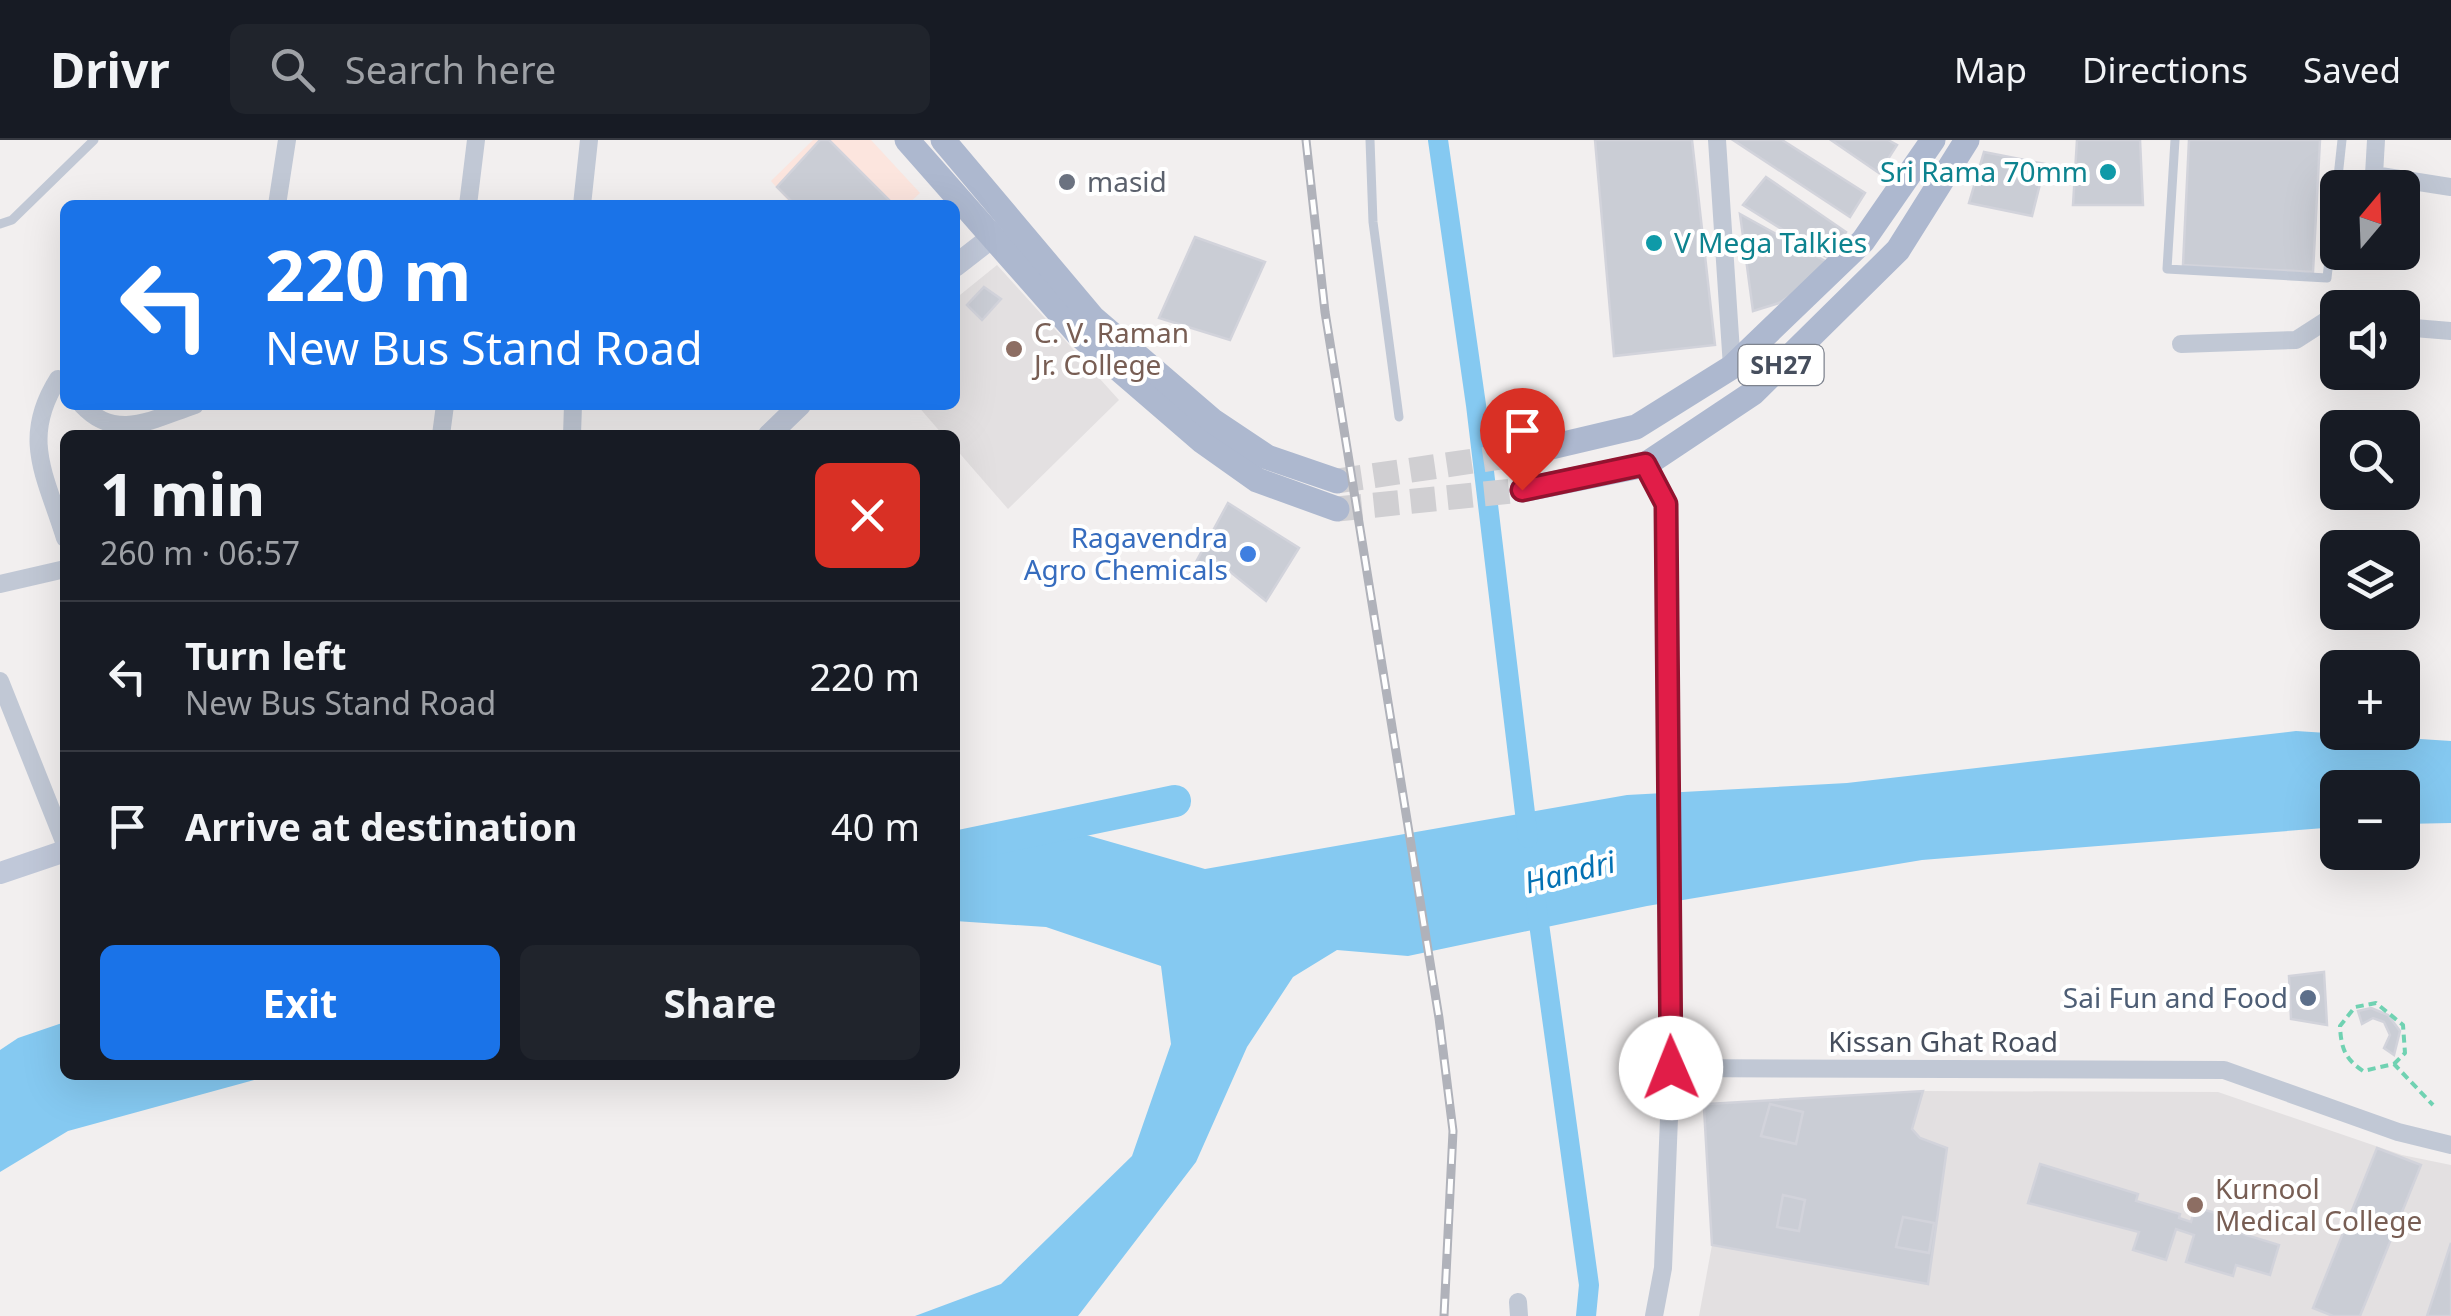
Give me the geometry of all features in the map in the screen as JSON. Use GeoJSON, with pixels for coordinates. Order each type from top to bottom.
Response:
{"type":"FeatureCollection","features":[{"type":"Feature","properties":{"kind":"main road"},"geometry":{"type":"LineString","coordinates":[[907,140],[959,200]]}},
{"type":"Feature","properties":{"kind":"main road"},"geometry":{"type":"LineString","coordinates":[[943,140],[1093,318],[1213,420],[1267,457],[1337,481]]}},
{"type":"Feature","properties":{"kind":"main road","name":"SH27"},"geometry":{"type":"LineString","coordinates":[[1521,454],[1636,428],[1732,366],[1863,241],[1934,140]]}},
{"type":"Feature","properties":{"kind":"main road","name":"SH27"},"geometry":{"type":"LineString","coordinates":[[1522,490],[1645,464],[1753,394],[1898,250],[1968,140]]}},
{"type":"Feature","properties":{"kind":"main road"},"geometry":{"type":"LineString","coordinates":[[960,201],[1078,334],[1202,441],[1257,480],[1337,509]]}},
{"type":"Feature","properties":{"kind":"street"},"geometry":{"type":"LineString","coordinates":[[277,200],[287,140]]}},
{"type":"Feature","properties":{"kind":"street"},"geometry":{"type":"LineString","coordinates":[[469,200],[476,140]]}},
{"type":"Feature","properties":{"kind":"street"},"geometry":{"type":"LineString","coordinates":[[583,200],[589,140]]}},
{"type":"Feature","properties":{"kind":"street"},"geometry":{"type":"LineString","coordinates":[[1717,140],[1732,366]]}},
{"type":"Feature","properties":{"kind":"street"},"geometry":{"type":"LineString","coordinates":[[2376,140],[2374,174],[2451,187]]}},
{"type":"Feature","properties":{"kind":"street"},"geometry":{"type":"LineString","coordinates":[[960,262],[990,236],[1013,223]]}},
{"type":"Feature","properties":{"kind":"street"},"geometry":{"type":"LineString","coordinates":[[2180,344],[2296,340],[2320,324]]}},
{"type":"Feature","properties":{"kind":"street"},"geometry":{"type":"LineString","coordinates":[[2420,328],[2451,331]]}},
{"type":"Feature","properties":{"kind":"street"},"geometry":{"type":"LineString","coordinates":[[60,381],[58,379],[39,408],[37,448],[60,522]]}},
{"type":"Feature","properties":{"kind":"street"},"geometry":{"type":"LineString","coordinates":[[86,410],[96,421],[120,429],[179,410]]}},
{"type":"Feature","properties":{"kind":"street"},"geometry":{"type":"LineString","coordinates":[[779,430],[796,410]]}},
{"type":"Feature","properties":{"kind":"street"},"geometry":{"type":"LineString","coordinates":[[1645,464],[1666,504],[1671,1068],[1662,1268],[1654,1316]]}},
{"type":"Feature","properties":{"kind":"street"},"geometry":{"type":"LineString","coordinates":[[0,584],[60,569]]}},
{"type":"Feature","properties":{"kind":"street"},"geometry":{"type":"LineString","coordinates":[[0,681],[60,835]]}},
{"type":"Feature","properties":{"kind":"street"},"geometry":{"type":"LineString","coordinates":[[0,873],[60,850]]}},
{"type":"Feature","properties":{"kind":"street","name":"Kissan Ghat Road"},"geometry":{"type":"LineString","coordinates":[[1671,1068],[2224,1070],[2398,1132],[2451,1145]]}},
{"type":"Feature","properties":{"kind":"lane"},"geometry":{"type":"LineString","coordinates":[[0,224],[12,220],[94,140]]}},
{"type":"Feature","properties":{"kind":"lane"},"geometry":{"type":"LineString","coordinates":[[1370,140],[1373,222],[1399,418]]}},
{"type":"Feature","properties":{"kind":"lane"},"geometry":{"type":"LineString","coordinates":[[2175,140],[2167,270],[2327,278],[2342,140]]}},
{"type":"Feature","properties":{"kind":"path"},"geometry":{"type":"LineString","coordinates":[[2376,1003],[2403,1025],[2405,1053],[2394,1064],[2364,1071],[2344,1055],[2340,1026],[2355,1007],[2376,1003]]}},
{"type":"Feature","properties":{"kind":"path"},"geometry":{"type":"LineString","coordinates":[[2394,1064],[2433,1105]]}},
{"type":"Feature","properties":{"kind":"shaded area"},"geometry":{"type":"Polygon","coordinates":[[[813,140],[871,140],[920,193],[912,200],[788,200],[771,181],[813,140]]]}},
{"type":"Feature","properties":{"kind":"shaded area","name":"C. V. Raman Jr. College"},"geometry":{"type":"Polygon","coordinates":[[[997,265],[1119,400],[1008,509],[960,454],[960,430],[939,430],[921,410],[960,410],[960,295],[997,265]]]}},
{"type":"Feature","properties":{"kind":"shaded area","name":"Kurnool Medical College"},"geometry":{"type":"Polygon","coordinates":[[[1923,1091],[2218,1092],[2402,1155],[2451,1165],[2451,1316],[1699,1316],[1712,1245],[1928,1284],[1947,1148],[1920,1138],[1912,1129],[1923,1091]]]}},
{"type":"Feature","properties":{"kind":"water","name":"Handri"},"geometry":{"type":"Polygon","coordinates":[[[2296,731],[2320,733],[2320,750],[2420,750],[2420,739],[2451,741],[2451,823],[2420,824],[2420,770],[2320,770],[2320,828],[1922,860],[1647,906],[1408,956],[1337,950],[1293,977],[1247,1047],[1196,1162],[1078,1316],[915,1316],[1001,1284],[1132,1156],[1171,1044],[1161,966],[1046,927],[960,921],[960,845],[1069,830],[1205,869],[1627,795],[1847,783],[2296,731]]]}},
{"type":"Feature","properties":{"kind":"water"},"geometry":{"type":"Polygon","coordinates":[[[60,1024],[60,1080],[254,1080],[68,1131],[0,1172],[0,1050],[18,1038],[60,1024]]]}},
{"type":"Feature","properties":{"kind":"building"},"geometry":{"type":"Polygon","coordinates":[[[820,140],[829,140],[889,200],[790,200],[777,187],[820,140]]]}},
{"type":"Feature","properties":{"kind":"building","name":"V Mega Talkies"},"geometry":{"type":"Polygon","coordinates":[[[1595,140],[1692,140],[1715,345],[1614,356],[1595,140]]]}},
{"type":"Feature","properties":{"kind":"building"},"geometry":{"type":"Polygon","coordinates":[[[1733,140],[1782,140],[1865,193],[1850,217],[1733,140]]]}},
{"type":"Feature","properties":{"kind":"building"},"geometry":{"type":"Polygon","coordinates":[[[1831,140],[1888,140],[1897,145],[1879,173],[1831,140]]]}},
{"type":"Feature","properties":{"kind":"building","name":"Sri Rama 70mm"},"geometry":{"type":"Polygon","coordinates":[[[2077,140],[2140,140],[2143,205],[2073,205],[2077,140]]]}},
{"type":"Feature","properties":{"kind":"building"},"geometry":{"type":"Polygon","coordinates":[[[2189,140],[2320,140],[2313,272],[2183,265],[2189,140]]]}},
{"type":"Feature","properties":{"kind":"building"},"geometry":{"type":"Polygon","coordinates":[[[1984,152],[2045,164],[2032,216],[1969,203],[1984,152]]]}},
{"type":"Feature","properties":{"kind":"building"},"geometry":{"type":"Polygon","coordinates":[[[1766,177],[1846,232],[1828,258],[1743,205],[1766,177]]]}},
{"type":"Feature","properties":{"kind":"building"},"geometry":{"type":"Polygon","coordinates":[[[1740,214],[1827,262],[1807,285],[1779,303],[1753,311],[1740,214]]]}},
{"type":"Feature","properties":{"kind":"building"},"geometry":{"type":"Polygon","coordinates":[[[1195,237],[1265,262],[1230,340],[1159,318],[1195,237]]]}},
{"type":"Feature","properties":{"kind":"building"},"geometry":{"type":"Polygon","coordinates":[[[984,287],[1001,299],[982,320],[967,305],[984,287]]]}},
{"type":"Feature","properties":{"kind":"building","name":"Ragavendra Agro Chemicals"},"geometry":{"type":"Polygon","coordinates":[[[1228,503],[1299,548],[1266,601],[1217,561],[1205,582],[1190,573],[1228,503]]]}},
{"type":"Feature","properties":{"kind":"building","name":"Sai Fun and Food"},"geometry":{"type":"Polygon","coordinates":[[[2324,972],[2327,1025],[2291,1019],[2289,976],[2324,972]]]}},
{"type":"Feature","properties":{"kind":"building"},"geometry":{"type":"Polygon","coordinates":[[[2371,1008],[2388,1015],[2400,1031],[2394,1055],[2384,1048],[2390,1035],[2384,1022],[2373,1018],[2362,1024],[2358,1011],[2371,1008]]]}},
{"type":"Feature","properties":{"kind":"building"},"geometry":{"type":"Polygon","coordinates":[[[1923,1091],[1912,1129],[1920,1138],[1947,1148],[1928,1284],[1712,1245],[1704,1108],[1708,1104],[1923,1091]]]}},
{"type":"Feature","properties":{"kind":"building"},"geometry":{"type":"Polygon","coordinates":[[[1770,1104],[1803,1112],[1796,1144],[1761,1136],[1770,1104]]]}},
{"type":"Feature","properties":{"kind":"building"},"geometry":{"type":"Polygon","coordinates":[[[2377,1148],[2421,1165],[2360,1316],[2333,1316],[2313,1308],[2377,1148]]]}},
{"type":"Feature","properties":{"kind":"building"},"geometry":{"type":"Polygon","coordinates":[[[2040,1164],[2138,1194],[2136,1201],[2180,1214],[2179,1218],[2191,1222],[2195,1207],[2233,1218],[2230,1230],[2279,1245],[2270,1275],[2236,1265],[2233,1276],[2186,1262],[2194,1235],[2176,1229],[2166,1260],[2133,1250],[2139,1232],[2028,1203],[2040,1164]]]}},
{"type":"Feature","properties":{"kind":"building"},"geometry":{"type":"Polygon","coordinates":[[[1783,1195],[1805,1200],[1799,1231],[1777,1227],[1783,1195]]]}},
{"type":"Feature","properties":{"kind":"building"},"geometry":{"type":"Polygon","coordinates":[[[1903,1217],[1934,1223],[1929,1253],[1896,1247],[1903,1217]]]}},
{"type":"Feature","properties":{"kind":"building"},"geometry":{"type":"Polygon","coordinates":[[[2451,1243],[2451,1316],[2427,1316],[2451,1243]]]}},
{"type":"Feature","properties":{"kind":"waterway"},"geometry":{"type":"LineString","coordinates":[[1438,140],[1476,405],[1528,838]]}},
{"type":"Feature","properties":{"kind":"waterway"},"geometry":{"type":"LineString","coordinates":[[960,846],[1175,801]]}},
{"type":"Feature","properties":{"kind":"waterway","name":"Handri"},"geometry":{"type":"LineString","coordinates":[[1536,902],[1589,1285],[1586,1316]]}},
{"type":"Feature","properties":{"kind":"tunnel"},"geometry":{"type":"LineString","coordinates":[[1337,481],[1521,454]]}},
{"type":"Feature","properties":{"kind":"tunnel"},"geometry":{"type":"LineString","coordinates":[[1337,509],[1522,490]]}},
{"type":"Feature","properties":{"kind":"railway"},"geometry":{"type":"LineString","coordinates":[[1306,140],[1325,312],[1439,1018],[1453,1131],[1444,1316]]}},
{"type":"Feature","properties":{"kind":"place","name":"Sri Rama 70mm"},"geometry":{"type":"Point","coordinates":[2108,172]}},
{"type":"Feature","properties":{"kind":"place","name":"masid"},"geometry":{"type":"Point","coordinates":[1067,182]}},
{"type":"Feature","properties":{"kind":"place","name":"V Mega Talkies"},"geometry":{"type":"Point","coordinates":[1654,243]}},
{"type":"Feature","properties":{"kind":"place","name":"C. V. Raman Jr. College"},"geometry":{"type":"Point","coordinates":[1014,349]}},
{"type":"Feature","properties":{"kind":"place","name":"Ragavendra Agro Chemicals"},"geometry":{"type":"Point","coordinates":[1248,554]}},
{"type":"Feature","properties":{"kind":"place","name":"Sai Fun and Food"},"geometry":{"type":"Point","coordinates":[2308,998]}},
{"type":"Feature","properties":{"kind":"place","name":"Kurnool Medical College"},"geometry":{"type":"Point","coordinates":[2195,1205]}},
{"type":"Feature","properties":{"kind":"route"},"geometry":{"type":"LineString","coordinates":[[1522,490],[1645,464],[1666,504],[1671,1068]]}}]}
